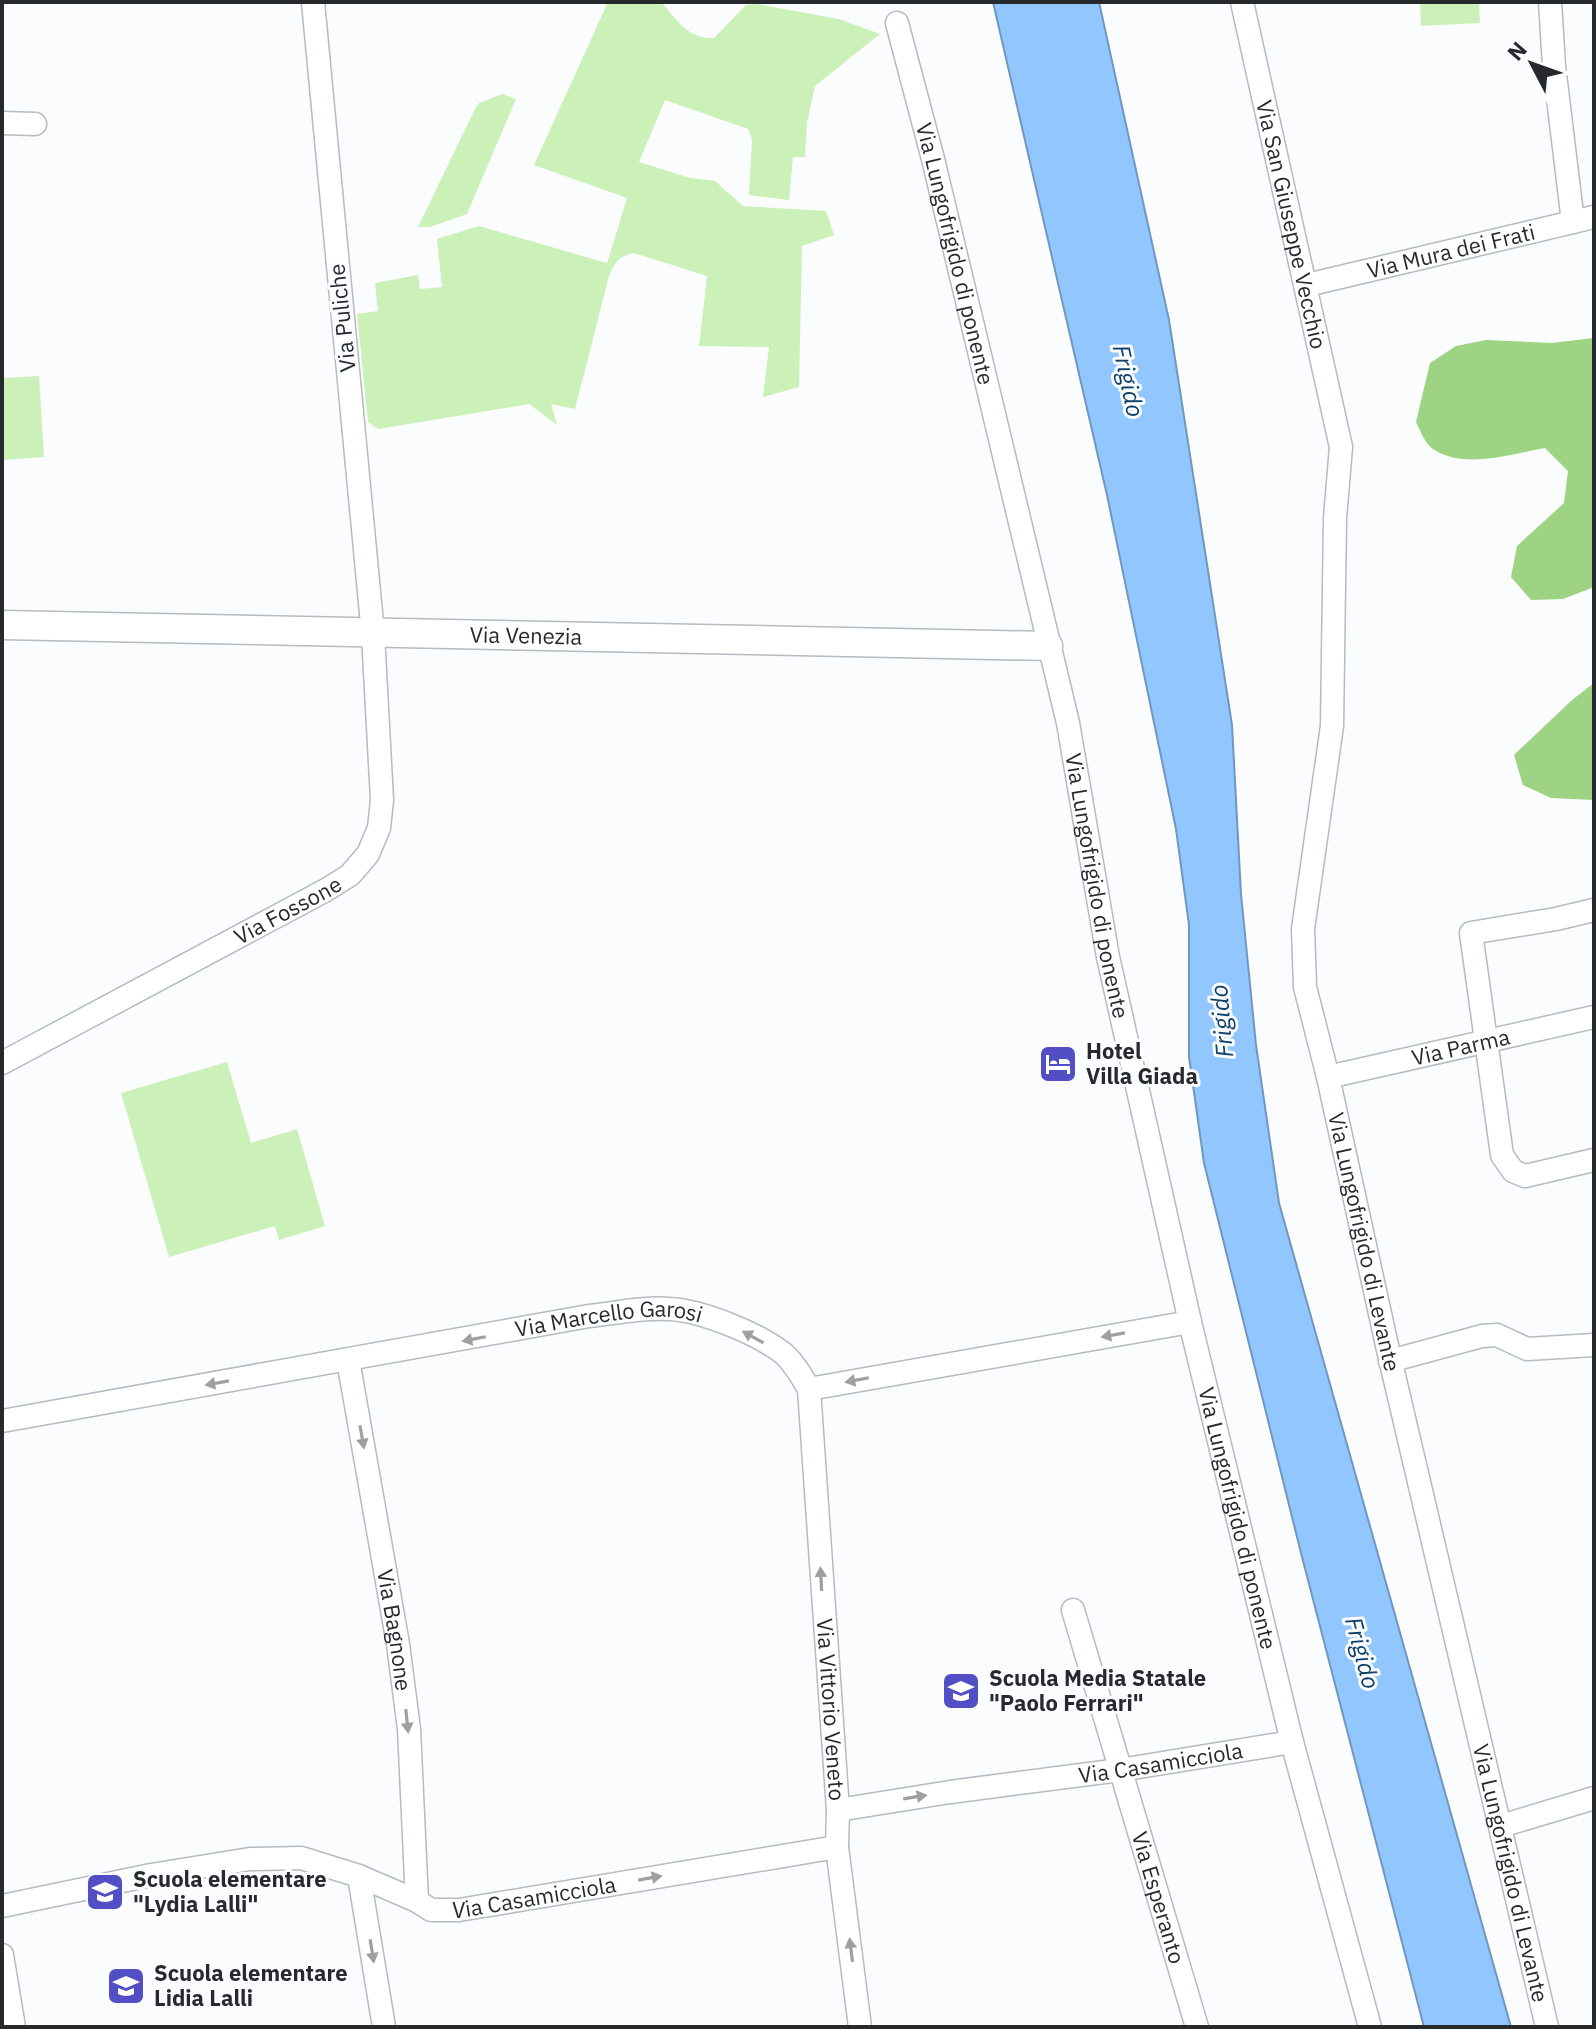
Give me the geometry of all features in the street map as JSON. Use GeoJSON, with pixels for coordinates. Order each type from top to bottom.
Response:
{"type":"FeatureCollection","features":[{"type":"Feature","properties":{"kind":"street","name":"Via Puliche"},"geometry":{"type":"LineString","coordinates":[[313,2],[373,634]]}},
{"type":"Feature","properties":{"kind":"street","name":"Via San Giuseppe Vecchio"},"geometry":{"type":"LineString","coordinates":[[1242,2],[1341,447]]}},
{"type":"Feature","properties":{"kind":"street"},"geometry":{"type":"LineString","coordinates":[[1550,2],[1556,82],[1584,220]]}},
{"type":"Feature","properties":{"kind":"street","name":"Via Lungofrigido di ponente"},"geometry":{"type":"LineString","coordinates":[[897,23],[955,248],[1068,723],[1111,972],[1190,1322],[1292,1742],[1370,2027]]}},
{"type":"Feature","properties":{"kind":"street"},"geometry":{"type":"LineString","coordinates":[[2,123],[35,124]]}},
{"type":"Feature","properties":{"kind":"street","name":"Via Mura dei Frati"},"geometry":{"type":"LineString","coordinates":[[1307,285],[1584,220]]}},
{"type":"Feature","properties":{"kind":"street","name":"Via Lungofrigido di Levante"},"geometry":{"type":"LineString","coordinates":[[1341,447],[1335,518],[1332,726],[1303,929],[1305,987],[1547,2027]]}},
{"type":"Feature","properties":{"kind":"street","name":"Via Venezia"},"geometry":{"type":"LineString","coordinates":[[2,625],[1048,646]]}},
{"type":"Feature","properties":{"kind":"street","name":"Via Fossone"},"geometry":{"type":"LineString","coordinates":[[2,1063],[350,875],[368,854],[379,828],[382,800],[373,634]]}},
{"type":"Feature","properties":{"kind":"street"},"geometry":{"type":"LineString","coordinates":[[1594,910],[1471,933],[1502,1155],[1513,1171],[1525,1176],[1594,1160]]}},
{"type":"Feature","properties":{"kind":"street","name":"Via Parma"},"geometry":{"type":"LineString","coordinates":[[1328,1077],[1594,1017]]}},
{"type":"Feature","properties":{"kind":"street","name":"Via Marcello Garosi"},"geometry":{"type":"LineString","coordinates":[[2,1421],[589,1316],[655,1308],[712,1318],[783,1354],[797,1368],[809,1389]]}},
{"type":"Feature","properties":{"kind":"street"},"geometry":{"type":"LineString","coordinates":[[809,1389],[1190,1322]]}},
{"type":"Feature","properties":{"kind":"street"},"geometry":{"type":"LineString","coordinates":[[1390,1361],[1482,1336],[1497,1335],[1527,1349],[1594,1345]]}},
{"type":"Feature","properties":{"kind":"street","name":"Via Bagnone"},"geometry":{"type":"LineString","coordinates":[[348,1360],[398,1644],[409,1729],[417,1901]]}},
{"type":"Feature","properties":{"kind":"street","name":"Via Vittorio Veneto"},"geometry":{"type":"LineString","coordinates":[[809,1389],[838,1810],[837,1847],[860,2027]]}},
{"type":"Feature","properties":{"kind":"street","name":"Via Esperanto"},"geometry":{"type":"LineString","coordinates":[[1073,1610],[1197,2027]]}},
{"type":"Feature","properties":{"kind":"street","name":"Via Casamicciola"},"geometry":{"type":"LineString","coordinates":[[838,1810],[1292,1742]]}},
{"type":"Feature","properties":{"kind":"street"},"geometry":{"type":"LineString","coordinates":[[1501,1826],[1594,1798]]}},
{"type":"Feature","properties":{"kind":"street","name":"Via Casamicciola"},"geometry":{"type":"LineString","coordinates":[[2,1906],[151,1875],[250,1859],[301,1858],[359,1876],[431,1910],[459,1910],[837,1847]]}},
{"type":"Feature","properties":{"kind":"street"},"geometry":{"type":"LineString","coordinates":[[359,1876],[384,2027]]}},
{"type":"Feature","properties":{"kind":"street"},"geometry":{"type":"LineString","coordinates":[[2,1955],[14,2027]]}},
{"type":"Feature","properties":{"kind":"green space"},"geometry":{"type":"Polygon","coordinates":[[[608,2],[661,2],[690,32],[705,37],[714,38],[746,5],[757,4],[839,19],[880,34],[815,86],[807,123],[805,157],[793,157],[789,200],[749,195],[752,140],[748,129],[665,100],[639,162],[690,178],[715,181],[743,206],[826,211],[834,235],[802,246],[799,387],[763,397],[769,347],[699,346],[707,276],[634,253],[618,260],[609,276],[575,409],[551,404],[557,425],[529,404],[378,429],[368,422],[357,314],[378,311],[375,283],[418,275],[420,289],[442,287],[437,239],[479,226],[607,263],[627,198],[534,165],[608,2]]]}},
{"type":"Feature","properties":{"kind":"green space"},"geometry":{"type":"Polygon","coordinates":[[[1420,2],[1479,2],[1480,23],[1421,26],[1420,2]]]}},
{"type":"Feature","properties":{"kind":"green space"},"geometry":{"type":"Polygon","coordinates":[[[502,94],[516,99],[467,214],[430,227],[418,227],[475,109],[479,103],[502,94]]]}},
{"type":"Feature","properties":{"kind":"green space"},"geometry":{"type":"Polygon","coordinates":[[[1594,338],[1594,587],[1563,599],[1531,600],[1511,577],[1517,546],[1564,503],[1568,471],[1545,448],[1488,459],[1459,459],[1433,449],[1416,422],[1430,363],[1456,346],[1486,340],[1551,343],[1594,338]]]}},
{"type":"Feature","properties":{"kind":"green space"},"geometry":{"type":"Polygon","coordinates":[[[39,376],[44,457],[2,460],[2,378],[39,376]]]}},
{"type":"Feature","properties":{"kind":"green space"},"geometry":{"type":"Polygon","coordinates":[[[1594,683],[1594,800],[1551,798],[1523,785],[1514,755],[1594,683]]]}},
{"type":"Feature","properties":{"kind":"green space"},"geometry":{"type":"Polygon","coordinates":[[[227,1062],[251,1143],[297,1129],[325,1226],[279,1240],[275,1226],[169,1257],[121,1093],[227,1062]]]}},
{"type":"Feature","properties":{"kind":"water","name":"Frigido"},"geometry":{"type":"Polygon","coordinates":[[[993,2],[1099,2],[1169,320],[1232,725],[1241,894],[1256,1045],[1279,1203],[1511,2027],[1424,2027],[1301,1553],[1204,1163],[1189,1057],[1189,925],[1176,829],[1107,495],[993,2]]]}},
{"type":"Feature","properties":{"kind":"place","name":"Hotel Villa Giada"},"geometry":{"type":"Point","coordinates":[1058,1064]}},
{"type":"Feature","properties":{"kind":"place","name":"Scuola Media Statale \"Paolo Ferrari\""},"geometry":{"type":"Point","coordinates":[961,1691]}},
{"type":"Feature","properties":{"kind":"place","name":"Scuola elementare \"Lydia Lalli\""},"geometry":{"type":"Point","coordinates":[105,1892]}},
{"type":"Feature","properties":{"kind":"place","name":"Scuola elementare Lidia Lalli"},"geometry":{"type":"Point","coordinates":[126,1986]}}]}
